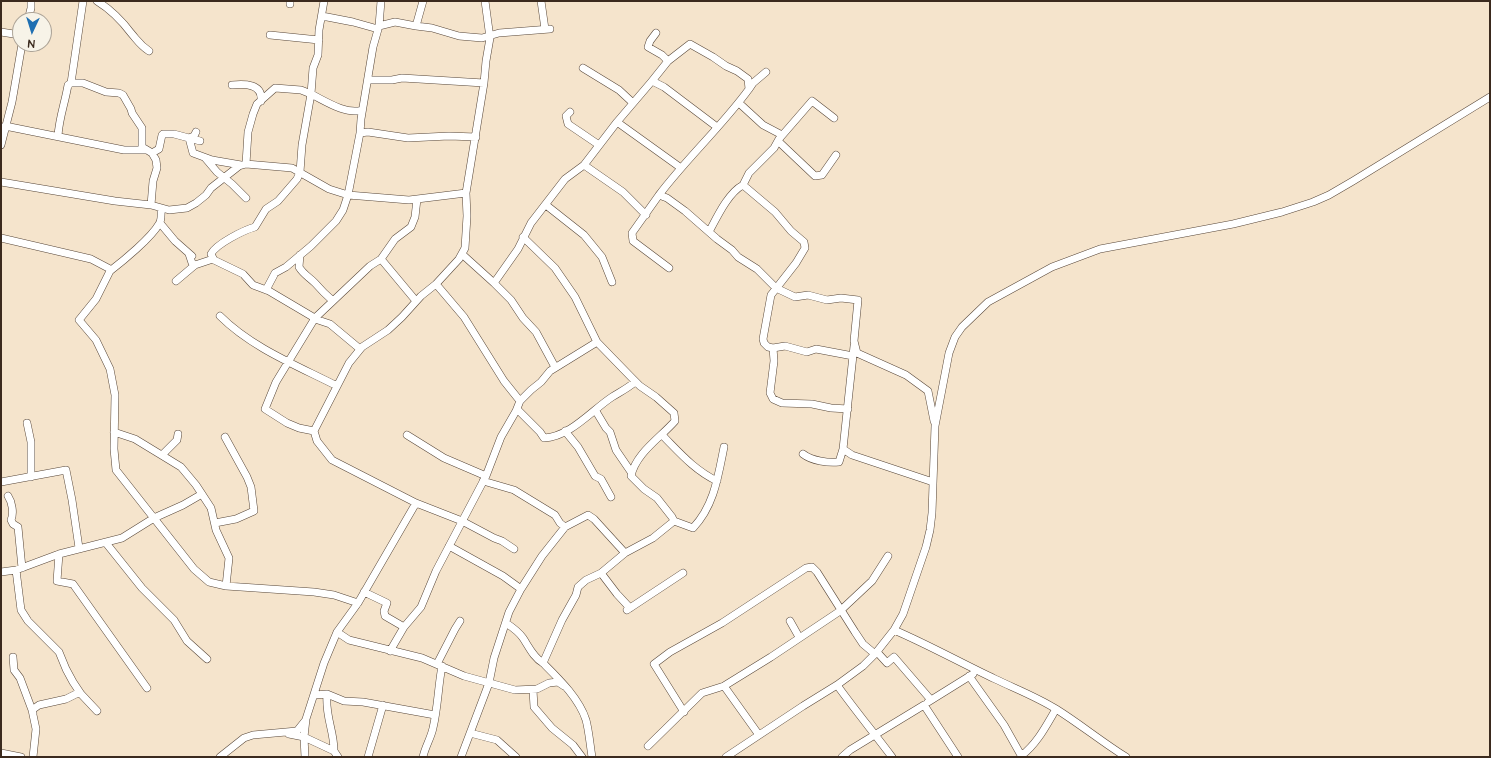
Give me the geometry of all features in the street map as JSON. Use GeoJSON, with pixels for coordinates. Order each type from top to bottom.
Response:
{"type":"FeatureCollection","features":[{"type":"Feature","properties":{"kind":"street"},"geometry":{"type":"LineString","coordinates":[[30,12],[31,1]]}},
{"type":"Feature","properties":{"kind":"street"},"geometry":{"type":"LineString","coordinates":[[58,136],[59,123],[68,85],[71,83],[83,1]]}},
{"type":"Feature","properties":{"kind":"street"},"geometry":{"type":"LineString","coordinates":[[97,1],[111,12],[132,34],[139,45],[149,51]]}},
{"type":"Feature","properties":{"kind":"street"},"geometry":{"type":"LineString","coordinates":[[324,1],[318,55],[313,68],[311,94],[302,145],[300,172],[297,179],[278,201],[266,209],[255,227],[246,230],[213,250],[211,254],[214,260],[243,274],[253,285],[266,290],[315,318],[340,330],[360,349]]}},
{"type":"Feature","properties":{"kind":"street"},"geometry":{"type":"LineString","coordinates":[[266,290],[275,273],[286,267],[336,221],[348,195],[360,133],[362,110],[373,47],[378,28],[381,1]]}},
{"type":"Feature","properties":{"kind":"street"},"geometry":{"type":"LineString","coordinates":[[416,26],[422,1]]}},
{"type":"Feature","properties":{"kind":"street"},"geometry":{"type":"LineString","coordinates":[[485,1],[490,36],[476,137],[466,194],[467,216],[465,248],[463,255],[436,284],[416,301],[388,330],[360,349],[349,363],[314,431],[317,441],[332,460],[416,503],[462,522],[502,541],[514,549]]}},
{"type":"Feature","properties":{"kind":"street"},"geometry":{"type":"LineString","coordinates":[[322,16],[378,28],[395,22],[432,28],[459,36],[482,38],[499,33],[547,29],[541,1]]}},
{"type":"Feature","properties":{"kind":"street"},"geometry":{"type":"LineString","coordinates":[[1,32],[12,34]]}},
{"type":"Feature","properties":{"kind":"street"},"geometry":{"type":"LineString","coordinates":[[656,33],[650,41],[648,47],[662,55],[668,61]]}},
{"type":"Feature","properties":{"kind":"street"},"geometry":{"type":"LineString","coordinates":[[270,35],[319,40]]}},
{"type":"Feature","properties":{"kind":"street"},"geometry":{"type":"LineString","coordinates":[[494,283],[518,249],[531,223],[565,179],[584,165],[617,122],[668,61],[690,44],[748,79],[749,89]]}},
{"type":"Feature","properties":{"kind":"street"},"geometry":{"type":"LineString","coordinates":[[1,145],[12,102],[21,52]]}},
{"type":"Feature","properties":{"kind":"street"},"geometry":{"type":"LineString","coordinates":[[583,68],[619,90],[633,103]]}},
{"type":"Feature","properties":{"kind":"street"},"geometry":{"type":"LineString","coordinates":[[669,268],[633,241],[632,233],[659,195],[681,168],[739,103],[753,83],[766,72]]}},
{"type":"Feature","properties":{"kind":"street"},"geometry":{"type":"LineString","coordinates":[[368,80],[392,80],[402,78],[484,83]]}},
{"type":"Feature","properties":{"kind":"street"},"geometry":{"type":"LineString","coordinates":[[652,81],[664,88],[717,127]]}},
{"type":"Feature","properties":{"kind":"street"},"geometry":{"type":"LineString","coordinates":[[71,83],[83,83],[106,92],[119,93],[123,95],[142,128],[142,147],[150,152],[156,160],[157,168],[153,181],[151,205]]}},
{"type":"Feature","properties":{"kind":"street"},"geometry":{"type":"LineString","coordinates":[[232,85],[247,83],[257,88],[260,94],[260,101]]}},
{"type":"Feature","properties":{"kind":"street"},"geometry":{"type":"LineString","coordinates":[[1,182],[109,200],[151,205],[169,210],[187,208],[196,203],[206,195],[211,188],[243,164],[252,114],[260,101],[269,95],[274,88],[301,90],[346,109],[357,111],[362,110]]}},
{"type":"Feature","properties":{"kind":"street"},"geometry":{"type":"LineString","coordinates":[[726,757],[735,754],[758,735],[837,686],[863,666],[876,653],[894,630],[902,614],[926,547],[932,513],[935,426],[948,353],[955,337],[962,327],[988,302],[1052,267],[1100,249],[1233,224],[1282,212],[1313,202],[1329,195],[1353,181],[1490,97]]}},
{"type":"Feature","properties":{"kind":"street"},"geometry":{"type":"LineString","coordinates":[[709,232],[718,214],[737,188],[743,185],[749,173],[766,156],[812,101],[834,118]]}},
{"type":"Feature","properties":{"kind":"street"},"geometry":{"type":"LineString","coordinates":[[739,103],[780,138],[815,176],[822,175],[836,154]]}},
{"type":"Feature","properties":{"kind":"street"},"geometry":{"type":"LineString","coordinates":[[570,112],[566,116],[568,124],[599,145]]}},
{"type":"Feature","properties":{"kind":"street"},"geometry":{"type":"LineString","coordinates":[[8,118],[16,128]]}},
{"type":"Feature","properties":{"kind":"street"},"geometry":{"type":"LineString","coordinates":[[617,122],[681,168]]}},
{"type":"Feature","properties":{"kind":"street"},"geometry":{"type":"LineString","coordinates":[[6,126],[124,150],[150,152],[159,149],[163,134],[174,134],[200,141]]}},
{"type":"Feature","properties":{"kind":"street"},"geometry":{"type":"LineString","coordinates":[[189,138],[194,136],[196,132]]}},
{"type":"Feature","properties":{"kind":"street"},"geometry":{"type":"LineString","coordinates":[[360,133],[368,132],[408,138],[449,136],[476,137]]}},
{"type":"Feature","properties":{"kind":"street"},"geometry":{"type":"LineString","coordinates":[[189,138],[191,140],[193,153],[205,159],[292,168],[329,189],[348,195],[409,200],[466,194]]}},
{"type":"Feature","properties":{"kind":"street"},"geometry":{"type":"LineString","coordinates":[[205,159],[246,198]]}},
{"type":"Feature","properties":{"kind":"street"},"geometry":{"type":"LineString","coordinates":[[584,165],[623,192],[646,215]]}},
{"type":"Feature","properties":{"kind":"street"},"geometry":{"type":"LineString","coordinates":[[743,185],[775,212],[791,231],[804,242],[805,248],[796,263],[771,295],[763,339],[764,343],[768,347],[773,348],[785,346],[807,352],[816,349],[853,356]]}},
{"type":"Feature","properties":{"kind":"street"},"geometry":{"type":"LineString","coordinates":[[659,195],[667,198],[685,211],[732,250],[738,257],[757,269],[776,288],[795,296],[808,295],[827,300],[841,298],[858,300],[848,409],[843,449],[839,462],[820,460],[803,454]]}},
{"type":"Feature","properties":{"kind":"street"},"geometry":{"type":"LineString","coordinates":[[314,431],[299,428],[287,423],[265,409],[276,382],[289,363],[315,318],[370,266],[381,259],[395,239],[410,227],[415,217],[417,199]]}},
{"type":"Feature","properties":{"kind":"street"},"geometry":{"type":"LineString","coordinates":[[546,205],[584,235],[602,257],[612,282]]}},
{"type":"Feature","properties":{"kind":"street"},"geometry":{"type":"LineString","coordinates":[[161,208],[160,222],[143,242],[110,271],[96,299],[79,320],[96,340],[110,368],[115,395],[114,449],[116,470],[194,569],[209,582],[226,586],[314,592],[334,595],[358,603]]}},
{"type":"Feature","properties":{"kind":"street"},"geometry":{"type":"LineString","coordinates":[[160,222],[175,241],[190,255],[192,263],[195,265]]}},
{"type":"Feature","properties":{"kind":"street"},"geometry":{"type":"LineString","coordinates":[[523,237],[555,268],[575,297],[597,342],[635,382],[656,397],[674,413],[675,421],[662,435],[643,451],[631,476],[644,490],[657,498],[674,521],[693,528],[702,519],[712,497],[717,481],[724,447]]}},
{"type":"Feature","properties":{"kind":"street"},"geometry":{"type":"LineString","coordinates":[[1,238],[91,259],[110,269],[110,271]]}},
{"type":"Feature","properties":{"kind":"street"},"geometry":{"type":"LineString","coordinates":[[300,255],[299,267],[304,274],[333,301]]}},
{"type":"Feature","properties":{"kind":"street"},"geometry":{"type":"LineString","coordinates":[[463,255],[511,300],[523,318],[536,332],[555,367]]}},
{"type":"Feature","properties":{"kind":"street"},"geometry":{"type":"LineString","coordinates":[[176,281],[195,265],[213,259]]}},
{"type":"Feature","properties":{"kind":"street"},"geometry":{"type":"LineString","coordinates":[[381,259],[416,301]]}},
{"type":"Feature","properties":{"kind":"street"},"geometry":{"type":"LineString","coordinates":[[436,284],[464,317],[504,381],[520,401]]}},
{"type":"Feature","properties":{"kind":"street"},"geometry":{"type":"LineString","coordinates":[[220,316],[237,331],[289,363],[337,386]]}},
{"type":"Feature","properties":{"kind":"street"},"geometry":{"type":"LineString","coordinates":[[854,341],[857,353],[906,375],[928,391],[935,426]]}},
{"type":"Feature","properties":{"kind":"street"},"geometry":{"type":"LineString","coordinates":[[390,651],[404,627],[421,607],[436,571],[484,478],[501,437],[520,401],[555,367],[597,342]]}},
{"type":"Feature","properties":{"kind":"street"},"geometry":{"type":"LineString","coordinates":[[773,348],[774,361],[770,393],[773,399],[782,403],[812,404],[831,408],[848,409]]}},
{"type":"Feature","properties":{"kind":"street"},"geometry":{"type":"LineString","coordinates":[[518,410],[544,438],[549,438],[565,431],[587,418],[611,397],[635,382]]}},
{"type":"Feature","properties":{"kind":"street"},"geometry":{"type":"LineString","coordinates":[[928,391],[933,389],[941,391]]}},
{"type":"Feature","properties":{"kind":"street"},"geometry":{"type":"LineString","coordinates":[[597,413],[610,432],[616,450],[632,472]]}},
{"type":"Feature","properties":{"kind":"street"},"geometry":{"type":"LineString","coordinates":[[27,423],[32,442],[31,477]]}},
{"type":"Feature","properties":{"kind":"street"},"geometry":{"type":"LineString","coordinates":[[565,431],[576,444],[595,476],[601,479],[611,497]]}},
{"type":"Feature","properties":{"kind":"street"},"geometry":{"type":"LineString","coordinates":[[114,432],[135,439],[181,467],[202,494],[211,508],[216,530],[229,558],[226,586]]}},
{"type":"Feature","properties":{"kind":"street"},"geometry":{"type":"LineString","coordinates":[[162,455],[177,440],[178,434]]}},
{"type":"Feature","properties":{"kind":"street"},"geometry":{"type":"LineString","coordinates":[[407,435],[444,458],[484,478],[514,490],[555,515],[560,523],[565,527]]}},
{"type":"Feature","properties":{"kind":"street"},"geometry":{"type":"LineString","coordinates":[[662,435],[692,466],[706,476],[717,481]]}},
{"type":"Feature","properties":{"kind":"street"},"geometry":{"type":"LineString","coordinates":[[215,523],[236,518],[254,511],[251,487],[247,477],[224,437]]}},
{"type":"Feature","properties":{"kind":"street"},"geometry":{"type":"LineString","coordinates":[[843,449],[852,455],[933,482]]}},
{"type":"Feature","properties":{"kind":"street"},"geometry":{"type":"LineString","coordinates":[[624,460],[638,460]]}},
{"type":"Feature","properties":{"kind":"street"},"geometry":{"type":"LineString","coordinates":[[1,482],[66,470],[72,500],[78,548]]}},
{"type":"Feature","properties":{"kind":"street"},"geometry":{"type":"LineString","coordinates":[[1,572],[19,569],[78,548],[106,543],[122,538],[154,518],[183,505],[202,494]]}},
{"type":"Feature","properties":{"kind":"street"},"geometry":{"type":"LineString","coordinates":[[8,496],[11,501],[11,520],[13,524],[18,527],[21,610],[28,621],[59,652],[66,670],[81,694],[97,711]]}},
{"type":"Feature","properties":{"kind":"street"},"geometry":{"type":"LineString","coordinates":[[305,757],[304,737],[306,719],[324,663],[337,632],[358,603],[416,503]]}},
{"type":"Feature","properties":{"kind":"street"},"geometry":{"type":"LineString","coordinates":[[462,757],[489,683],[494,658],[509,612],[521,589],[542,556],[565,527],[590,515],[625,553]]}},
{"type":"Feature","properties":{"kind":"street"},"geometry":{"type":"LineString","coordinates":[[542,663],[562,620],[576,595],[578,587],[586,580],[601,573],[625,553],[653,538],[674,521]]}},
{"type":"Feature","properties":{"kind":"street"},"geometry":{"type":"LineString","coordinates":[[106,543],[142,588],[174,620],[187,641],[207,659]]}},
{"type":"Feature","properties":{"kind":"street"},"geometry":{"type":"LineString","coordinates":[[449,546],[503,576],[521,589]]}},
{"type":"Feature","properties":{"kind":"street"},"geometry":{"type":"LineString","coordinates":[[59,554],[57,581],[73,584],[147,688]]}},
{"type":"Feature","properties":{"kind":"street"},"geometry":{"type":"LineString","coordinates":[[648,746],[702,693],[724,686],[840,611],[872,581],[888,556]]}},
{"type":"Feature","properties":{"kind":"street"},"geometry":{"type":"LineString","coordinates":[[684,712],[654,664],[670,652],[722,623],[806,568],[812,567],[817,572],[840,611],[863,644],[887,663],[894,657],[931,700]]}},
{"type":"Feature","properties":{"kind":"street"},"geometry":{"type":"LineString","coordinates":[[601,573],[628,609],[683,573]]}},
{"type":"Feature","properties":{"kind":"street"},"geometry":{"type":"LineString","coordinates":[[364,592],[387,603],[384,611],[385,616],[404,627]]}},
{"type":"Feature","properties":{"kind":"street"},"geometry":{"type":"LineString","coordinates":[[790,621],[799,637]]}},
{"type":"Feature","properties":{"kind":"street"},"geometry":{"type":"LineString","coordinates":[[423,757],[433,729],[436,715],[440,665],[455,629],[460,622]]}},
{"type":"Feature","properties":{"kind":"street"},"geometry":{"type":"LineString","coordinates":[[506,623],[515,629],[538,660],[564,686],[580,706],[586,720],[592,757]]}},
{"type":"Feature","properties":{"kind":"street"},"geometry":{"type":"LineString","coordinates":[[894,630],[934,648],[1056,709],[1126,757]]}},
{"type":"Feature","properties":{"kind":"street"},"geometry":{"type":"LineString","coordinates":[[337,632],[349,640],[422,658],[464,676],[515,690],[533,690],[542,688],[549,683],[558,682],[564,686]]}},
{"type":"Feature","properties":{"kind":"street"},"geometry":{"type":"LineString","coordinates":[[13,657],[14,670],[20,678],[32,710],[36,729],[34,757]]}},
{"type":"Feature","properties":{"kind":"street"},"geometry":{"type":"LineString","coordinates":[[842,757],[978,671]]}},
{"type":"Feature","properties":{"kind":"street"},"geometry":{"type":"LineString","coordinates":[[969,676],[1004,726],[1022,756],[1029,750],[1056,709]]}},
{"type":"Feature","properties":{"kind":"street"},"geometry":{"type":"LineString","coordinates":[[724,686],[758,735]]}},
{"type":"Feature","properties":{"kind":"street"},"geometry":{"type":"LineString","coordinates":[[837,686],[892,757]]}},
{"type":"Feature","properties":{"kind":"street"},"geometry":{"type":"LineString","coordinates":[[533,690],[534,708],[552,728],[574,746],[582,757]]}},
{"type":"Feature","properties":{"kind":"street"},"geometry":{"type":"LineString","coordinates":[[32,710],[39,705],[66,699],[78,693],[81,694]]}},
{"type":"Feature","properties":{"kind":"street"},"geometry":{"type":"LineString","coordinates":[[314,695],[327,694],[344,701],[383,705],[436,715]]}},
{"type":"Feature","properties":{"kind":"street"},"geometry":{"type":"LineString","coordinates":[[327,694],[326,707],[336,754]]}},
{"type":"Feature","properties":{"kind":"street"},"geometry":{"type":"LineString","coordinates":[[368,757],[383,705]]}},
{"type":"Feature","properties":{"kind":"street"},"geometry":{"type":"LineString","coordinates":[[924,705],[958,757]]}},
{"type":"Feature","properties":{"kind":"street"},"geometry":{"type":"LineString","coordinates":[[220,757],[244,738],[253,735],[297,731],[306,719]]}},
{"type":"Feature","properties":{"kind":"street"},"geometry":{"type":"LineString","coordinates":[[285,732],[304,737],[336,754]]}},
{"type":"Feature","properties":{"kind":"street"},"geometry":{"type":"LineString","coordinates":[[470,733],[497,740],[516,757]]}},
{"type":"Feature","properties":{"kind":"street"},"geometry":{"type":"LineString","coordinates":[[1,753],[21,757]]}}]}
